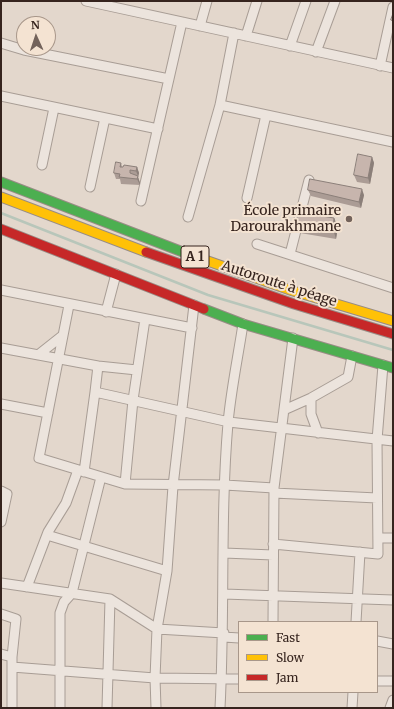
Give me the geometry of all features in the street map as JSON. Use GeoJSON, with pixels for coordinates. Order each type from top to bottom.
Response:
{"type":"FeatureCollection","features":[{"type":"Feature","properties":{"kind":"main road","name":"A 1"},"geometry":{"type":"LineString","coordinates":[[1,182],[140,238],[305,295],[393,321]]}},
{"type":"Feature","properties":{"kind":"main road","name":"Autoroute à péage"},"geometry":{"type":"LineString","coordinates":[[1,197],[137,250],[239,286],[393,334]]}},
{"type":"Feature","properties":{"kind":"main road"},"geometry":{"type":"LineString","coordinates":[[1,229],[243,324],[393,368]]}},
{"type":"Feature","properties":{"kind":"street"},"geometry":{"type":"LineString","coordinates":[[87,1],[393,68]]}},
{"type":"Feature","properties":{"kind":"street"},"geometry":{"type":"LineString","coordinates":[[200,26],[207,1]]}},
{"type":"Feature","properties":{"kind":"street"},"geometry":{"type":"LineString","coordinates":[[246,36],[257,1]]}},
{"type":"Feature","properties":{"kind":"street"},"geometry":{"type":"LineString","coordinates":[[290,46],[306,1]]}},
{"type":"Feature","properties":{"kind":"street"},"geometry":{"type":"LineString","coordinates":[[316,52],[335,1]]}},
{"type":"Feature","properties":{"kind":"street"},"geometry":{"type":"LineString","coordinates":[[380,66],[393,7]]}},
{"type":"Feature","properties":{"kind":"street"},"geometry":{"type":"LineString","coordinates":[[141,201],[182,22]]}},
{"type":"Feature","properties":{"kind":"street"},"geometry":{"type":"LineString","coordinates":[[188,217],[220,105],[234,34]]}},
{"type":"Feature","properties":{"kind":"street"},"geometry":{"type":"LineString","coordinates":[[1,43],[24,50],[169,79]]}},
{"type":"Feature","properties":{"kind":"street"},"geometry":{"type":"LineString","coordinates":[[1,96],[158,129]]}},
{"type":"Feature","properties":{"kind":"street"},"geometry":{"type":"LineString","coordinates":[[220,105],[393,142]]}},
{"type":"Feature","properties":{"kind":"street"},"geometry":{"type":"LineString","coordinates":[[42,165],[54,108]]}},
{"type":"Feature","properties":{"kind":"street"},"geometry":{"type":"LineString","coordinates":[[246,198],[266,115]]}},
{"type":"Feature","properties":{"kind":"street"},"geometry":{"type":"LineString","coordinates":[[90,186],[105,118]]}},
{"type":"Feature","properties":{"kind":"street"},"geometry":{"type":"LineString","coordinates":[[290,254],[309,180]]}},
{"type":"Feature","properties":{"kind":"street"},"geometry":{"type":"LineString","coordinates":[[257,244],[393,288]]}},
{"type":"Feature","properties":{"kind":"street"},"geometry":{"type":"LineString","coordinates":[[106,312],[116,274]]}},
{"type":"Feature","properties":{"kind":"street"},"geometry":{"type":"LineString","coordinates":[[1,290],[69,305],[192,328]]}},
{"type":"Feature","properties":{"kind":"street"},"geometry":{"type":"LineString","coordinates":[[69,305],[57,358],[39,458],[101,478],[125,484],[173,486],[225,485],[377,498]]}},
{"type":"Feature","properties":{"kind":"street"},"geometry":{"type":"LineString","coordinates":[[156,708],[155,678],[158,629],[167,571],[173,486],[194,305]]}},
{"type":"Feature","properties":{"kind":"street"},"geometry":{"type":"LineString","coordinates":[[125,484],[133,400],[145,319]]}},
{"type":"Feature","properties":{"kind":"street"},"geometry":{"type":"LineString","coordinates":[[220,708],[224,635],[225,485],[228,422],[243,324]]}},
{"type":"Feature","properties":{"kind":"street"},"geometry":{"type":"LineString","coordinates":[[38,355],[62,336]]}},
{"type":"Feature","properties":{"kind":"street"},"geometry":{"type":"LineString","coordinates":[[273,621],[274,490],[293,338]]}},
{"type":"Feature","properties":{"kind":"street"},"geometry":{"type":"LineString","coordinates":[[1,348],[98,366],[138,370]]}},
{"type":"Feature","properties":{"kind":"street"},"geometry":{"type":"LineString","coordinates":[[284,410],[311,398],[348,377],[352,356]]}},
{"type":"Feature","properties":{"kind":"street"},"geometry":{"type":"LineString","coordinates":[[273,544],[378,554],[376,440],[383,365]]}},
{"type":"Feature","properties":{"kind":"street"},"geometry":{"type":"LineString","coordinates":[[27,587],[47,535],[66,503],[81,471],[98,366]]}},
{"type":"Feature","properties":{"kind":"street"},"geometry":{"type":"LineString","coordinates":[[95,392],[228,422],[393,442]]}},
{"type":"Feature","properties":{"kind":"street"},"geometry":{"type":"LineString","coordinates":[[311,398],[311,414],[318,433]]}},
{"type":"Feature","properties":{"kind":"street"},"geometry":{"type":"LineString","coordinates":[[1,404],[48,413]]}},
{"type":"Feature","properties":{"kind":"street"},"geometry":{"type":"LineString","coordinates":[[60,708],[60,613],[64,602],[72,593],[101,478]]}},
{"type":"Feature","properties":{"kind":"street"},"geometry":{"type":"LineString","coordinates":[[1,491],[7,494],[1,522]]}},
{"type":"Feature","properties":{"kind":"street"},"geometry":{"type":"LineString","coordinates":[[47,535],[167,571]]}},
{"type":"Feature","properties":{"kind":"street"},"geometry":{"type":"LineString","coordinates":[[378,538],[393,538]]}},
{"type":"Feature","properties":{"kind":"street"},"geometry":{"type":"LineString","coordinates":[[356,621],[360,552]]}},
{"type":"Feature","properties":{"kind":"street"},"geometry":{"type":"LineString","coordinates":[[224,553],[273,556]]}},
{"type":"Feature","properties":{"kind":"street"},"geometry":{"type":"LineString","coordinates":[[1,584],[110,599],[158,629],[224,635],[238,638]]}},
{"type":"Feature","properties":{"kind":"street"},"geometry":{"type":"LineString","coordinates":[[224,594],[358,597],[393,600]]}},
{"type":"Feature","properties":{"kind":"street"},"geometry":{"type":"LineString","coordinates":[[107,708],[110,599]]}},
{"type":"Feature","properties":{"kind":"street"},"geometry":{"type":"LineString","coordinates":[[1,614],[16,619],[12,662],[12,708]]}},
{"type":"Feature","properties":{"kind":"street"},"geometry":{"type":"LineString","coordinates":[[378,641],[393,644]]}},
{"type":"Feature","properties":{"kind":"street"},"geometry":{"type":"LineString","coordinates":[[1,654],[12,662],[61,670],[155,678],[238,679]]}},
{"type":"Feature","properties":{"kind":"street"},"geometry":{"type":"LineString","coordinates":[[378,681],[393,681]]}},
{"type":"Feature","properties":{"kind":"street"},"geometry":{"type":"LineString","coordinates":[[352,708],[353,693]]}},
{"type":"Feature","properties":{"kind":"street"},"geometry":{"type":"LineString","coordinates":[[390,708],[393,700]]}},
{"type":"Feature","properties":{"kind":"building"},"geometry":{"type":"Polygon","coordinates":[[[358,154],[372,157],[368,178],[354,175],[358,154]]]}},
{"type":"Feature","properties":{"kind":"building"},"geometry":{"type":"Polygon","coordinates":[[[116,162],[121,163],[120,167],[123,167],[124,165],[137,167],[136,171],[130,170],[130,173],[138,176],[137,179],[119,177],[120,174],[114,173],[116,162]]]}},
{"type":"Feature","properties":{"kind":"building"},"geometry":{"type":"Polygon","coordinates":[[[310,179],[362,189],[359,202],[308,190],[310,179]]]}},
{"type":"Feature","properties":{"kind":"building"},"geometry":{"type":"Polygon","coordinates":[[[298,212],[334,218],[333,229],[297,224],[298,212]]]}},
{"type":"Feature","properties":{"kind":"waterway"},"geometry":{"type":"LineString","coordinates":[[1,213],[208,295],[393,350]]}},
{"type":"Feature","properties":{"kind":"traffic: fast"},"geometry":{"type":"LineString","coordinates":[[1,182],[188,254]]}},
{"type":"Feature","properties":{"kind":"traffic: fast"},"geometry":{"type":"LineString","coordinates":[[204,309],[243,324],[393,368]]}},
{"type":"Feature","properties":{"kind":"traffic: slow"},"geometry":{"type":"LineString","coordinates":[[1,197],[146,252]]}},
{"type":"Feature","properties":{"kind":"traffic: slow"},"geometry":{"type":"LineString","coordinates":[[188,254],[293,291],[393,321]]}},
{"type":"Feature","properties":{"kind":"traffic: jam"},"geometry":{"type":"LineString","coordinates":[[1,229],[204,309]]}},
{"type":"Feature","properties":{"kind":"traffic: jam"},"geometry":{"type":"LineString","coordinates":[[146,252],[294,304],[393,334]]}},
{"type":"Feature","properties":{"kind":"place","name":"École primaire Darourakhmane"},"geometry":{"type":"Point","coordinates":[349,219]}}]}
